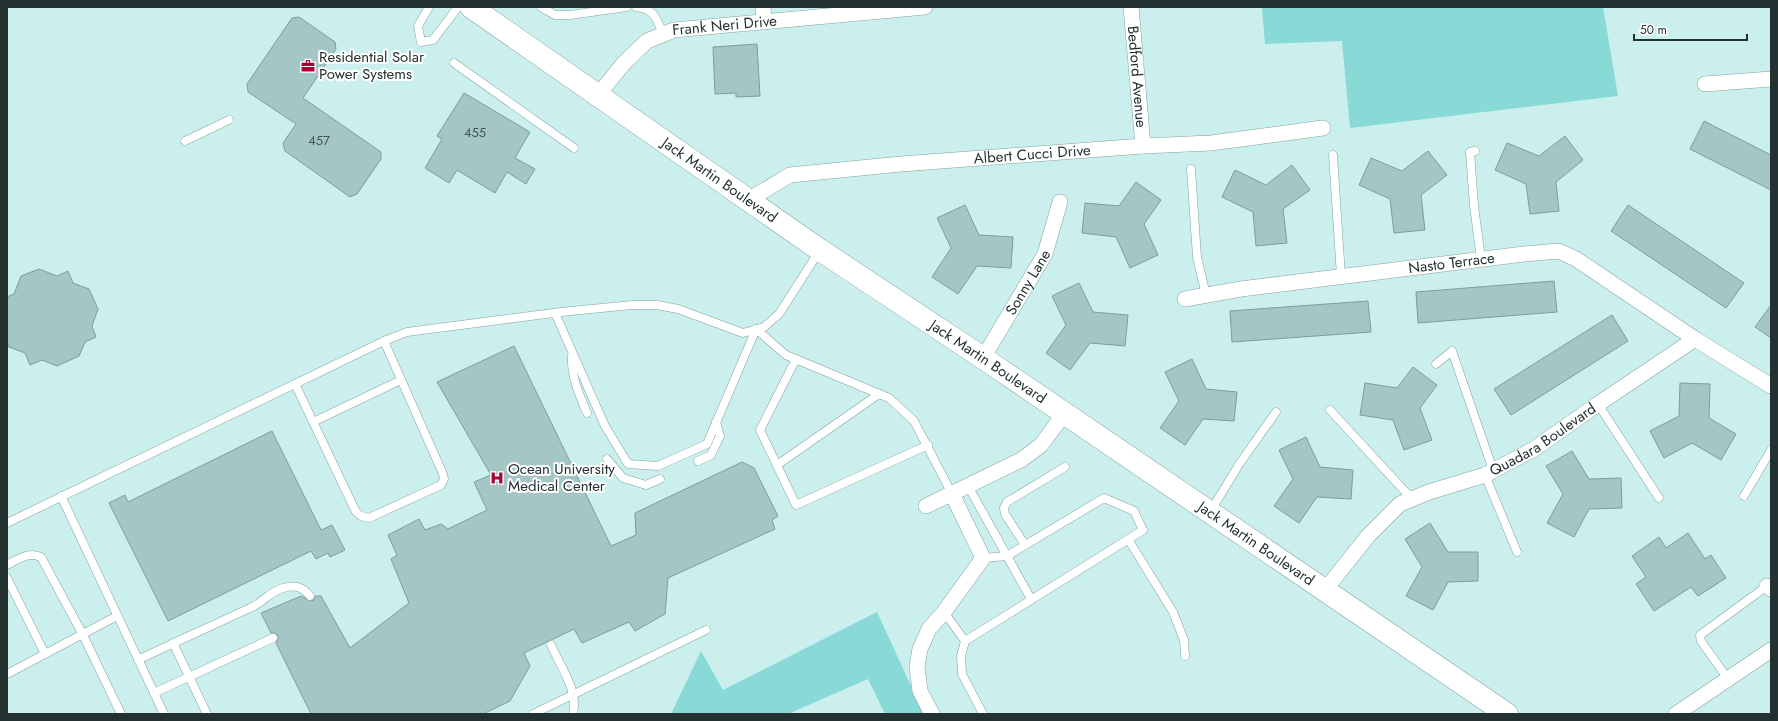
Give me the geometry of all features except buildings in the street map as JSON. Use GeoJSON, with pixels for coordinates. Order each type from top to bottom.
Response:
{"type":"FeatureCollection","features":[{"type":"Feature","properties":{"kind":"street","name":"Jack Martin Boulevard"},"geometry":{"type":"LineString","coordinates":[[471,7],[820,250],[983,358],[1507,714]]}},
{"type":"Feature","properties":{"kind":"street","name":"Frank Neri Drive"},"geometry":{"type":"LineString","coordinates":[[598,95],[624,63],[647,40],[674,30],[763,14],[925,7]]}},
{"type":"Feature","properties":{"kind":"street","name":"Bedford Avenue"},"geometry":{"type":"LineString","coordinates":[[1131,7],[1143,146]]}},
{"type":"Feature","properties":{"kind":"street"},"geometry":{"type":"LineString","coordinates":[[1705,84],[1771,79]]}},
{"type":"Feature","properties":{"kind":"street","name":"Albert Cucci Drive"},"geometry":{"type":"LineString","coordinates":[[748,200],[790,175],[901,164],[1143,146],[1211,143],[1324,128]]}},
{"type":"Feature","properties":{"kind":"street","name":"Sonny Lane"},"geometry":{"type":"LineString","coordinates":[[983,358],[1045,254],[1060,202]]}},
{"type":"Feature","properties":{"kind":"street","name":"Nasto Terrace"},"geometry":{"type":"LineString","coordinates":[[1185,299],[1241,289],[1341,276],[1559,251],[1576,259],[1695,339]]}},
{"type":"Feature","properties":{"kind":"street"},"geometry":{"type":"LineString","coordinates":[[1695,339],[1771,386]]}},
{"type":"Feature","properties":{"kind":"street","name":"Quadara Boulevard"},"geometry":{"type":"LineString","coordinates":[[1325,590],[1368,536],[1400,504],[1429,492],[1489,473],[1534,449],[1695,339]]}},
{"type":"Feature","properties":{"kind":"street"},"geometry":{"type":"LineString","coordinates":[[926,506],[1021,460],[1041,445],[1064,414]]}},
{"type":"Feature","properties":{"kind":"street"},"geometry":{"type":"LineString","coordinates":[[932,714],[920,691],[917,667],[920,649],[929,629],[944,612],[983,558],[952,494]]}},
{"type":"Feature","properties":{"kind":"street"},"geometry":{"type":"LineString","coordinates":[[1676,714],[1771,650]]}},
{"type":"Feature","properties":{"kind":"lane"},"geometry":{"type":"LineString","coordinates":[[428,7],[418,26],[420,42],[433,40],[458,7]]}},
{"type":"Feature","properties":{"kind":"lane"},"geometry":{"type":"LineString","coordinates":[[541,7],[555,15],[570,15],[627,7]]}},
{"type":"Feature","properties":{"kind":"lane"},"geometry":{"type":"LineString","coordinates":[[636,7],[647,8],[655,16],[663,34]]}},
{"type":"Feature","properties":{"kind":"lane"},"geometry":{"type":"LineString","coordinates":[[454,63],[574,148]]}},
{"type":"Feature","properties":{"kind":"lane"},"geometry":{"type":"LineString","coordinates":[[184,141],[229,120]]}},
{"type":"Feature","properties":{"kind":"lane"},"geometry":{"type":"LineString","coordinates":[[1475,151],[1470,152],[1474,206],[1481,259]]}},
{"type":"Feature","properties":{"kind":"lane"},"geometry":{"type":"LineString","coordinates":[[1332,155],[1341,276]]}},
{"type":"Feature","properties":{"kind":"lane"},"geometry":{"type":"LineString","coordinates":[[1191,169],[1197,257],[1206,295]]}},
{"type":"Feature","properties":{"kind":"lane"},"geometry":{"type":"LineString","coordinates":[[7,523],[384,341],[407,332],[555,313],[632,305],[657,305],[678,309],[743,333],[764,327],[779,314],[820,250]]}},
{"type":"Feature","properties":{"kind":"lane"},"geometry":{"type":"LineString","coordinates":[[555,313],[605,426],[628,464],[658,466],[706,444],[756,329]]}},
{"type":"Feature","properties":{"kind":"lane"},"geometry":{"type":"LineString","coordinates":[[756,329],[786,355],[889,398],[914,421],[928,445],[952,494]]}},
{"type":"Feature","properties":{"kind":"lane"},"geometry":{"type":"LineString","coordinates":[[295,384],[356,512],[361,516],[369,518],[442,485],[444,479],[443,474],[384,341]]}},
{"type":"Feature","properties":{"kind":"lane"},"geometry":{"type":"LineString","coordinates":[[1436,364],[1452,352],[1489,473],[1517,552]]}},
{"type":"Feature","properties":{"kind":"lane"},"geometry":{"type":"LineString","coordinates":[[572,353],[571,369],[577,390],[587,413]]}},
{"type":"Feature","properties":{"kind":"lane"},"geometry":{"type":"LineString","coordinates":[[796,359],[760,430],[796,505],[928,445]]}},
{"type":"Feature","properties":{"kind":"lane"},"geometry":{"type":"LineString","coordinates":[[313,422],[402,380]]}},
{"type":"Feature","properties":{"kind":"lane"},"geometry":{"type":"LineString","coordinates":[[777,465],[879,394]]}},
{"type":"Feature","properties":{"kind":"lane"},"geometry":{"type":"LineString","coordinates":[[1598,404],[1660,498]]}},
{"type":"Feature","properties":{"kind":"lane"},"geometry":{"type":"LineString","coordinates":[[1330,410],[1412,499]]}},
{"type":"Feature","properties":{"kind":"lane"},"geometry":{"type":"LineString","coordinates":[[1210,512],[1240,463],[1276,412]]}},
{"type":"Feature","properties":{"kind":"lane"},"geometry":{"type":"LineString","coordinates":[[698,461],[711,455],[720,436],[716,422]]}},
{"type":"Feature","properties":{"kind":"lane"},"geometry":{"type":"LineString","coordinates":[[1744,496],[1771,450]]}},
{"type":"Feature","properties":{"kind":"lane"},"geometry":{"type":"LineString","coordinates":[[608,459],[623,478],[646,485],[660,479]]}},
{"type":"Feature","properties":{"kind":"lane"},"geometry":{"type":"LineString","coordinates":[[1025,544],[1005,514],[1004,508],[1007,502],[1065,467]]}},
{"type":"Feature","properties":{"kind":"lane"},"geometry":{"type":"LineString","coordinates":[[968,486],[1031,599]]}},
{"type":"Feature","properties":{"kind":"lane"},"geometry":{"type":"LineString","coordinates":[[61,496],[164,714]]}},
{"type":"Feature","properties":{"kind":"lane"},"geometry":{"type":"LineString","coordinates":[[982,714],[962,674],[961,656],[965,641],[1142,530],[1134,511],[1104,498],[1006,556],[983,558]]}},
{"type":"Feature","properties":{"kind":"lane"},"geometry":{"type":"LineString","coordinates":[[1128,539],[1173,612],[1184,640],[1185,656]]}},
{"type":"Feature","properties":{"kind":"lane"},"geometry":{"type":"LineString","coordinates":[[7,565],[29,554],[35,554],[42,557],[122,714]]}},
{"type":"Feature","properties":{"kind":"lane"},"geometry":{"type":"LineString","coordinates":[[7,578],[45,654]]}},
{"type":"Feature","properties":{"kind":"lane"},"geometry":{"type":"LineString","coordinates":[[138,660],[254,606],[273,592],[283,588],[296,587],[304,589],[310,596]]}},
{"type":"Feature","properties":{"kind":"lane"},"geometry":{"type":"LineString","coordinates":[[1728,679],[1701,641],[1700,635],[1769,588]]}},
{"type":"Feature","properties":{"kind":"lane"},"geometry":{"type":"LineString","coordinates":[[944,612],[965,641]]}},
{"type":"Feature","properties":{"kind":"lane"},"geometry":{"type":"LineString","coordinates":[[8,672],[83,635],[117,616]]}},
{"type":"Feature","properties":{"kind":"lane"},"geometry":{"type":"LineString","coordinates":[[533,714],[706,630]]}},
{"type":"Feature","properties":{"kind":"lane"},"geometry":{"type":"LineString","coordinates":[[154,694],[189,676],[273,638]]}},
{"type":"Feature","properties":{"kind":"lane"},"geometry":{"type":"LineString","coordinates":[[173,643],[207,714]]}},
{"type":"Feature","properties":{"kind":"lane"},"geometry":{"type":"LineString","coordinates":[[551,645],[574,694],[575,706],[573,714]]}},
{"type":"Feature","properties":{"kind":"shaded area"},"geometry":{"type":"Polygon","coordinates":[[[1262,7],[1603,7],[1618,96],[1350,128],[1342,41],[1265,44],[1262,7]]]}},
{"type":"Feature","properties":{"kind":"shaded area"},"geometry":{"type":"Polygon","coordinates":[[[877,612],[924,714],[885,714],[868,679],[788,714],[671,714],[701,651],[723,690],[877,612]]]}},
{"type":"Feature","properties":{"kind":"place","name":"Residential Solar Power Systems"},"geometry":{"type":"Point","coordinates":[308,66]}},
{"type":"Feature","properties":{"kind":"place","name":"Ocean University Medical Center"},"geometry":{"type":"Point","coordinates":[497,478]}}]}
